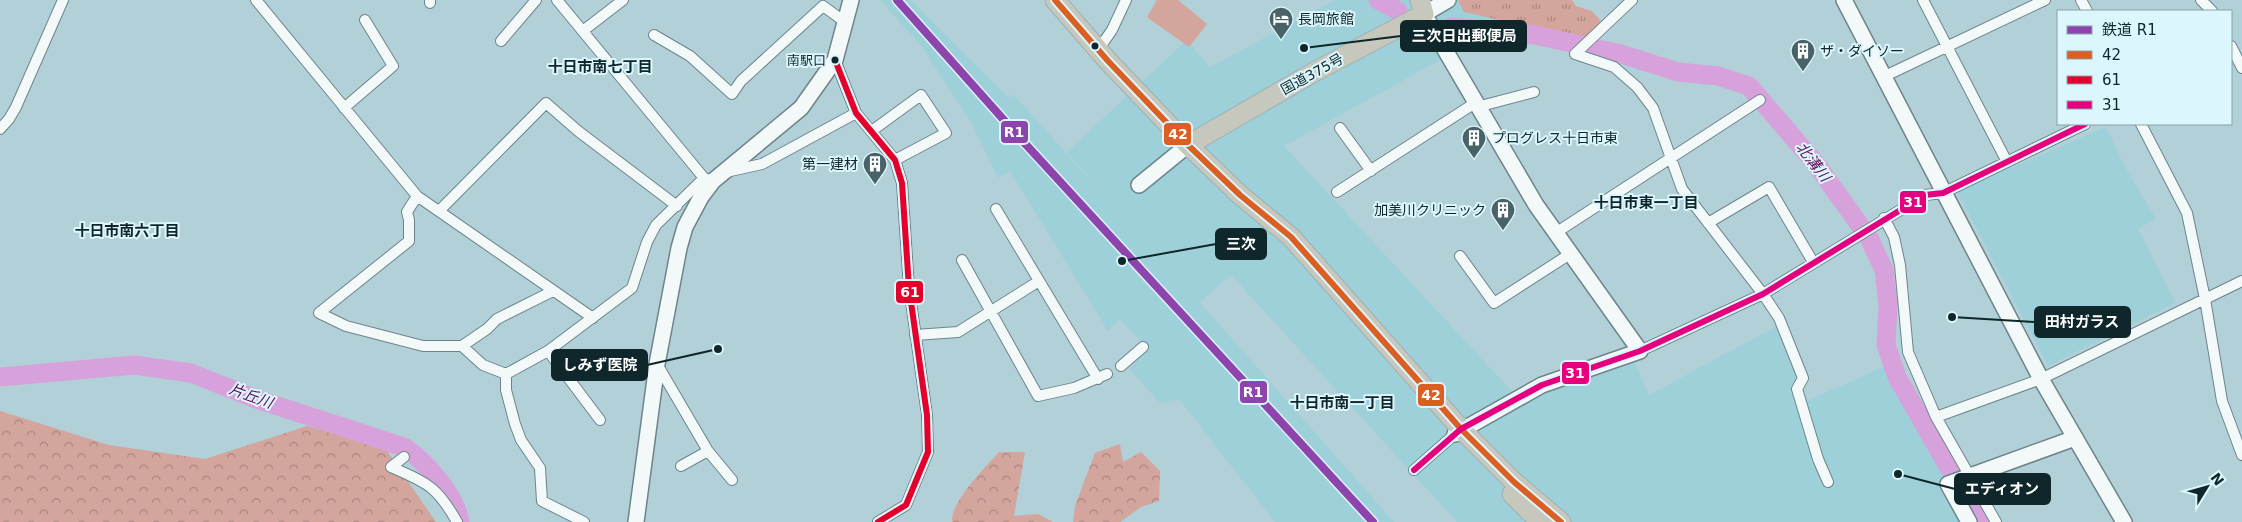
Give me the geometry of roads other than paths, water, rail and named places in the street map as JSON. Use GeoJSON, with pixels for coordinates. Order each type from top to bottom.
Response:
{"type":"FeatureCollection","features":[{"type":"Feature","properties":{"kind":"highway"},"geometry":{"type":"LineString","coordinates":[[1055,0],[1098,50],[1188,145],[1240,195],[1291,237],[1534,520]]}},
{"type":"Feature","properties":{"kind":"highway","name":"国道375号"},"geometry":{"type":"LineString","coordinates":[[1188,145],[1316,72],[1422,7]]}},
{"type":"Feature","properties":{"kind":"highway"},"geometry":{"type":"LineString","coordinates":[[1458,431],[1561,522]]}},
{"type":"Feature","properties":{"kind":"street"},"geometry":{"type":"LineString","coordinates":[[0,129],[16,107],[63,0]]}},
{"type":"Feature","properties":{"kind":"street"},"geometry":{"type":"LineString","coordinates":[[256,0],[417,196],[593,318]]}},
{"type":"Feature","properties":{"kind":"street"},"geometry":{"type":"LineString","coordinates":[[501,41],[536,0]]}},
{"type":"Feature","properties":{"kind":"street"},"geometry":{"type":"LineString","coordinates":[[557,0],[713,177]]}},
{"type":"Feature","properties":{"kind":"street"},"geometry":{"type":"LineString","coordinates":[[584,30],[623,0]]}},
{"type":"Feature","properties":{"kind":"street"},"geometry":{"type":"LineString","coordinates":[[506,374],[548,351],[632,288],[647,242],[656,225],[677,206],[801,108],[835,60],[851,0]]}},
{"type":"Feature","properties":{"kind":"street"},"geometry":{"type":"LineString","coordinates":[[1098,50],[1112,30],[1126,0]]}},
{"type":"Feature","properties":{"kind":"street"},"geometry":{"type":"LineString","coordinates":[[1448,0],[1422,7],[1476,105],[1536,205],[1640,351]]}},
{"type":"Feature","properties":{"kind":"street"},"geometry":{"type":"LineString","coordinates":[[1632,0],[1575,54],[1614,67],[1637,87],[1653,108],[1682,189],[1763,294],[1779,318],[1803,378],[1797,389],[1818,459],[1828,482]]}},
{"type":"Feature","properties":{"kind":"street"},"geometry":{"type":"LineString","coordinates":[[1844,0],[2041,380],[2124,522]]}},
{"type":"Feature","properties":{"kind":"street"},"geometry":{"type":"LineString","coordinates":[[1922,0],[2006,160]]}},
{"type":"Feature","properties":{"kind":"street"},"geometry":{"type":"LineString","coordinates":[[1883,77],[2045,0]]}},
{"type":"Feature","properties":{"kind":"street"},"geometry":{"type":"LineString","coordinates":[[2201,0],[2211,10]]}},
{"type":"Feature","properties":{"kind":"street"},"geometry":{"type":"LineString","coordinates":[[654,35],[690,56],[732,94],[741,81],[823,6],[845,22]]}},
{"type":"Feature","properties":{"kind":"street"},"geometry":{"type":"LineString","coordinates":[[344,108],[393,66],[365,20]]}},
{"type":"Feature","properties":{"kind":"street"},"geometry":{"type":"LineString","coordinates":[[2234,49],[2242,68]]}},
{"type":"Feature","properties":{"kind":"street"},"geometry":{"type":"LineString","coordinates":[[835,60],[856,113],[873,130],[896,160],[902,183],[914,335],[927,415],[928,452],[906,505],[878,522]]}},
{"type":"Feature","properties":{"kind":"street"},"geometry":{"type":"LineString","coordinates":[[1337,192],[1476,105],[1534,92]]}},
{"type":"Feature","properties":{"kind":"street"},"geometry":{"type":"LineString","coordinates":[[873,130],[921,94],[946,133],[896,160]]}},
{"type":"Feature","properties":{"kind":"street"},"geometry":{"type":"LineString","coordinates":[[1557,232],[1760,100]]}},
{"type":"Feature","properties":{"kind":"street"},"geometry":{"type":"LineString","coordinates":[[439,211],[546,103],[578,131],[677,206]]}},
{"type":"Feature","properties":{"kind":"street"},"geometry":{"type":"LineString","coordinates":[[636,522],[657,364],[681,241],[685,227],[701,197],[713,177],[762,164],[856,113]]}},
{"type":"Feature","properties":{"kind":"street"},"geometry":{"type":"LineString","coordinates":[[1414,470],[1458,431],[1542,386],[1640,351],[1763,294],[1884,218],[1925,195],[1943,193],[2006,160],[2083,125]]}},
{"type":"Feature","properties":{"kind":"street"},"geometry":{"type":"LineString","coordinates":[[2142,125],[2187,213],[2205,299],[2222,401],[2242,455]]}},
{"type":"Feature","properties":{"kind":"street"},"geometry":{"type":"LineString","coordinates":[[1340,128],[1372,171]]}},
{"type":"Feature","properties":{"kind":"street"},"geometry":{"type":"LineString","coordinates":[[1139,185],[1188,145]]}},
{"type":"Feature","properties":{"kind":"street"},"geometry":{"type":"LineString","coordinates":[[1708,223],[1769,187],[1813,262]]}},
{"type":"Feature","properties":{"kind":"street"},"geometry":{"type":"LineString","coordinates":[[417,196],[407,212],[409,241],[319,313],[346,326],[423,346],[462,346],[497,320],[553,291]]}},
{"type":"Feature","properties":{"kind":"street"},"geometry":{"type":"LineString","coordinates":[[962,260],[1038,396],[1074,388],[1102,377],[1039,280],[996,209]]}},
{"type":"Feature","properties":{"kind":"street"},"geometry":{"type":"LineString","coordinates":[[1884,218],[1894,237],[1900,265],[1908,352],[1936,417],[1996,522]]}},
{"type":"Feature","properties":{"kind":"street"},"geometry":{"type":"LineString","coordinates":[[1460,256],[1494,303],[1570,254]]}},
{"type":"Feature","properties":{"kind":"street"},"geometry":{"type":"LineString","coordinates":[[914,335],[958,332],[1039,280]]}},
{"type":"Feature","properties":{"kind":"street"},"geometry":{"type":"LineString","coordinates":[[1936,417],[2041,380],[2242,281]]}},
{"type":"Feature","properties":{"kind":"street"},"geometry":{"type":"LineString","coordinates":[[462,346],[483,365],[506,374]]}},
{"type":"Feature","properties":{"kind":"street"},"geometry":{"type":"LineString","coordinates":[[1121,366],[1143,347]]}},
{"type":"Feature","properties":{"kind":"street"},"geometry":{"type":"LineString","coordinates":[[548,351],[600,420]]}},
{"type":"Feature","properties":{"kind":"street"},"geometry":{"type":"LineString","coordinates":[[657,364],[708,451],[732,480]]}},
{"type":"Feature","properties":{"kind":"street"},"geometry":{"type":"LineString","coordinates":[[506,374],[506,390],[514,424],[521,440],[540,468],[542,501],[584,522]]}},
{"type":"Feature","properties":{"kind":"street"},"geometry":{"type":"LineString","coordinates":[[1969,522],[1948,484],[2075,438]]}},
{"type":"Feature","properties":{"kind":"street"},"geometry":{"type":"LineString","coordinates":[[681,466],[708,451]]}},
{"type":"Feature","properties":{"kind":"street"},"geometry":{"type":"LineString","coordinates":[[404,457],[391,467],[423,481],[437,491],[456,522]]}},
{"type":"Feature","properties":{"kind":"waterway","name":"北溝川"},"geometry":{"type":"LineString","coordinates":[[1378,0],[1398,11]]}},
{"type":"Feature","properties":{"kind":"waterway","name":"北溝川"},"geometry":{"type":"LineString","coordinates":[[1451,27],[1535,35],[1621,54],[1678,72],[1718,76],[1749,86],[1816,164],[1869,238],[1884,270],[1888,305],[1886,345],[1897,377],[1980,522]]}},
{"type":"Feature","properties":{"kind":"waterway","name":"片丘川"},"geometry":{"type":"LineString","coordinates":[[0,377],[134,365],[191,373],[256,399],[404,447],[430,470],[446,490],[453,501],[460,522]]}},
{"type":"Feature","properties":{"kind":"rail line","name":"R1"},"geometry":{"type":"LineString","coordinates":[[897,0],[1019,137],[1373,522]]}},
{"type":"Feature","properties":{"kind":"place","name":"長岡旅館"},"geometry":{"type":"Point","coordinates":[1281,40]}},
{"type":"Feature","properties":{"kind":"place","name":"三次日出郵便局"},"geometry":{"type":"Point","coordinates":[1304,48]}},
{"type":"Feature","properties":{"kind":"place","name":"南駅口"},"geometry":{"type":"Point","coordinates":[835,60]}},
{"type":"Feature","properties":{"kind":"place","name":"ザ・ダイソー"},"geometry":{"type":"Point","coordinates":[1803,72]}},
{"type":"Feature","properties":{"kind":"place","name":"プログレス十日市東"},"geometry":{"type":"Point","coordinates":[1474,159]}},
{"type":"Feature","properties":{"kind":"place","name":"第一建材"},"geometry":{"type":"Point","coordinates":[875,185]}},
{"type":"Feature","properties":{"kind":"place","name":"加美川クリニック"},"geometry":{"type":"Point","coordinates":[1503,231]}},
{"type":"Feature","properties":{"kind":"place","name":"三次"},"geometry":{"type":"Point","coordinates":[1122,261]}},
{"type":"Feature","properties":{"kind":"place","name":"田村ガラス"},"geometry":{"type":"Point","coordinates":[1952,317]}},
{"type":"Feature","properties":{"kind":"place","name":"しみず医院"},"geometry":{"type":"Point","coordinates":[718,349]}},
{"type":"Feature","properties":{"kind":"place","name":"エディオン"},"geometry":{"type":"Point","coordinates":[1898,474]}},
{"type":"Feature","properties":{"kind":"district","name":"十日市南七丁目"},"geometry":{"type":"Point","coordinates":[600,67]}},
{"type":"Feature","properties":{"kind":"district","name":"十日市東一丁目"},"geometry":{"type":"Point","coordinates":[1646,203]}},
{"type":"Feature","properties":{"kind":"district","name":"十日市南六丁目"},"geometry":{"type":"Point","coordinates":[127,231]}},
{"type":"Feature","properties":{"kind":"district","name":"十日市南一丁目"},"geometry":{"type":"Point","coordinates":[1342,403]}}]}
